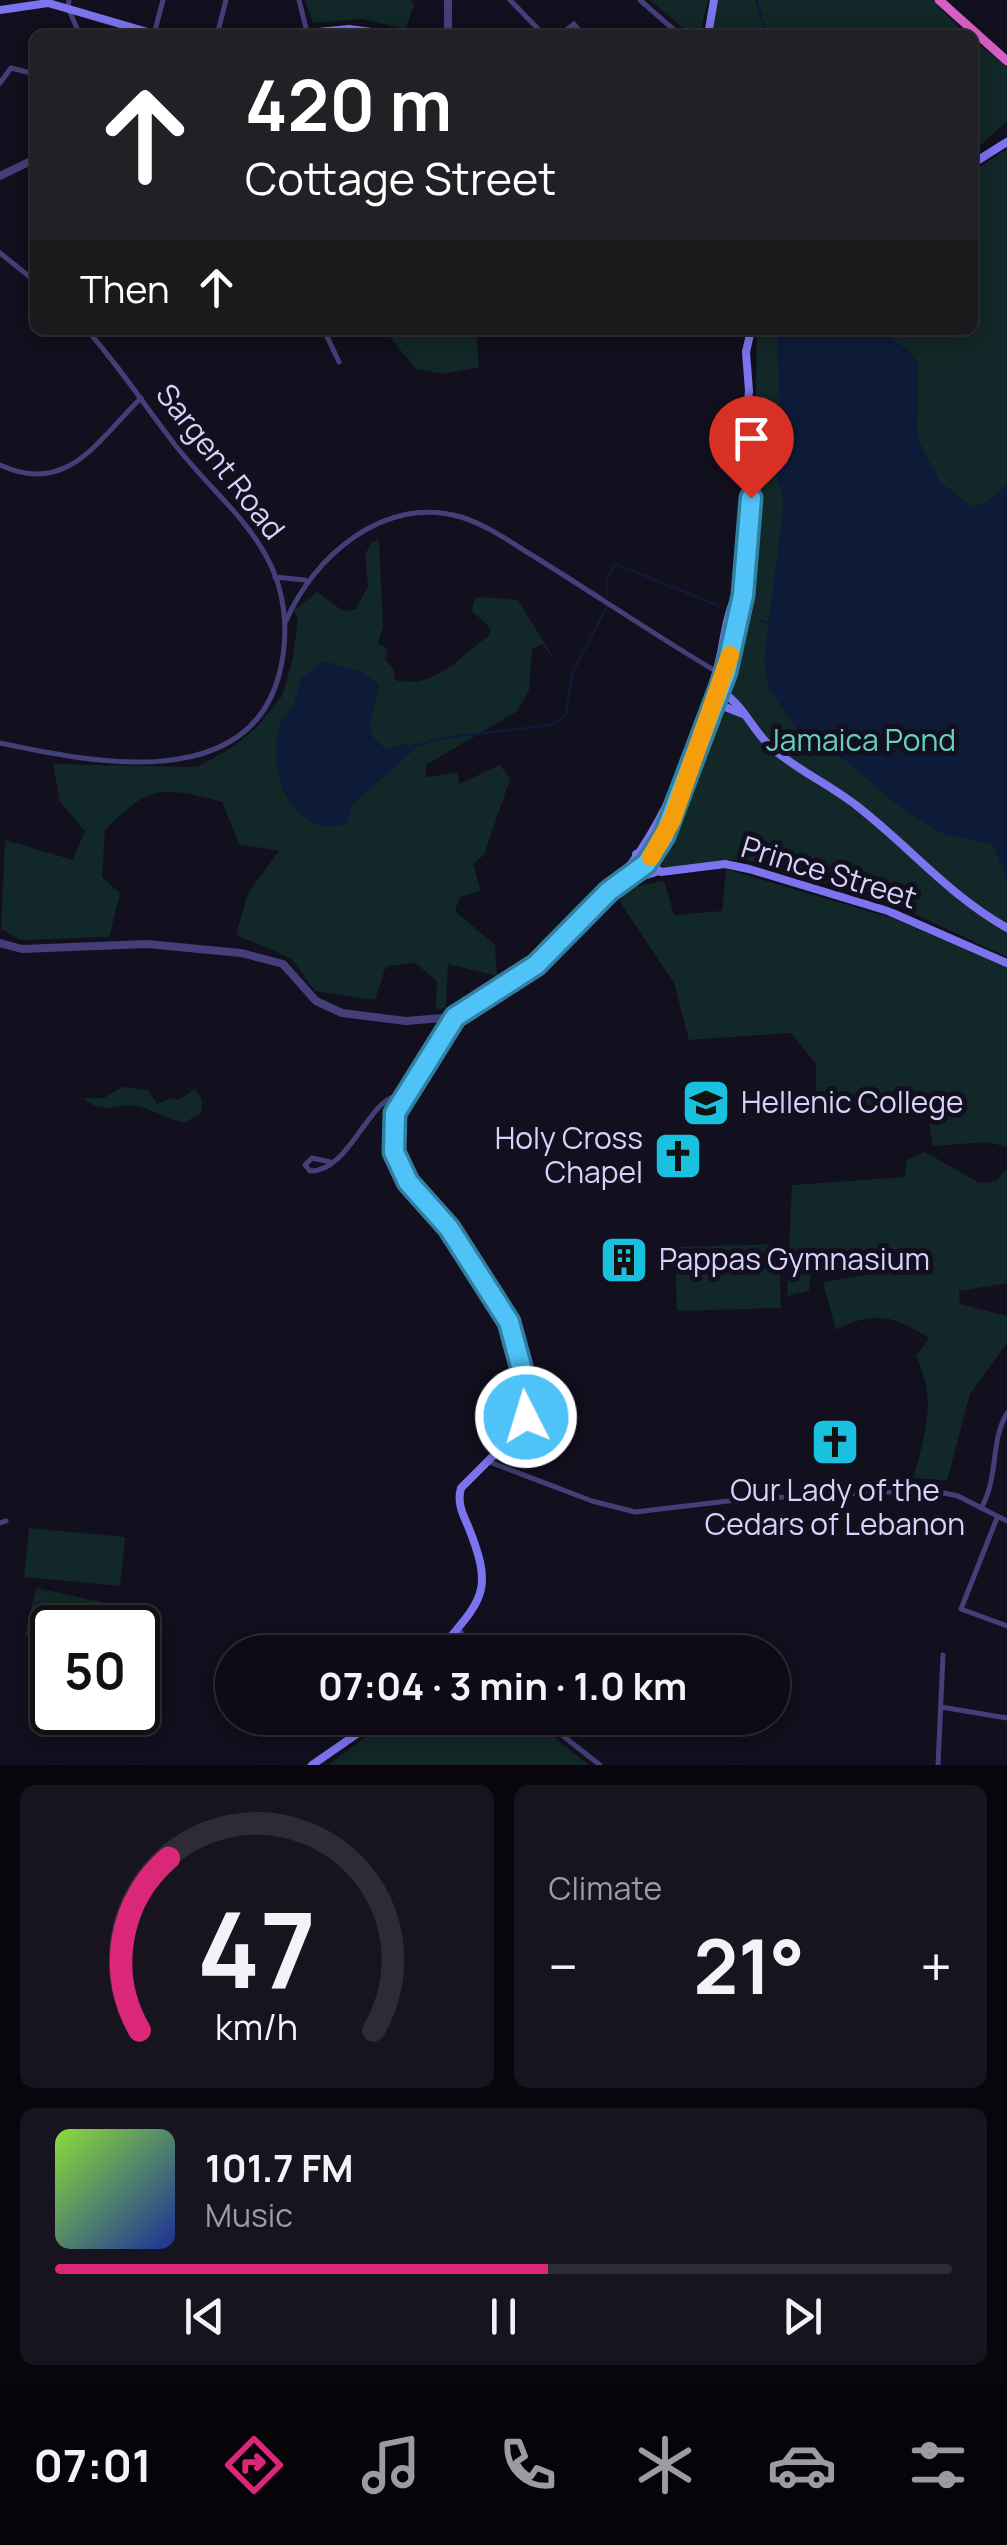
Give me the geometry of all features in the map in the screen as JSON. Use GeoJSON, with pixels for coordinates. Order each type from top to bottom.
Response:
{"type":"FeatureCollection","features":[{"type":"Feature","properties":{"kind":"highway"},"geometry":{"type":"LineString","coordinates":[[939,0],[973,30]]}},
{"type":"Feature","properties":{"kind":"highway"},"geometry":{"type":"LineString","coordinates":[[978,34],[1007,60]]}},
{"type":"Feature","properties":{"kind":"main road"},"geometry":{"type":"LineString","coordinates":[[709,30],[714,0]]}},
{"type":"Feature","properties":{"kind":"main road"},"geometry":{"type":"LineString","coordinates":[[0,10],[37,2],[68,4],[144,30]]}},
{"type":"Feature","properties":{"kind":"main road"},"geometry":{"type":"LineString","coordinates":[[978,160],[1007,142]]}},
{"type":"Feature","properties":{"kind":"main road"},"geometry":{"type":"LineString","coordinates":[[453,1635],[484,1582],[483,1563],[458,1498],[461,1488],[510,1442],[526,1417],[522,1370],[509,1322],[495,1296],[400,1168],[392,1136],[402,1096],[455,1017],[536,965],[571,930],[609,891],[669,802],[716,689],[742,586],[752,522],[744,443],[749,335]]}},
{"type":"Feature","properties":{"kind":"main road"},"geometry":{"type":"LineString","coordinates":[[716,689],[729,617],[742,586]]}},
{"type":"Feature","properties":{"kind":"main road"},"geometry":{"type":"LineString","coordinates":[[716,689],[736,700],[774,750],[855,805],[944,887],[1007,928]]}},
{"type":"Feature","properties":{"kind":"main road"},"geometry":{"type":"LineString","coordinates":[[711,702],[743,714]]}},
{"type":"Feature","properties":{"kind":"main road"},"geometry":{"type":"LineString","coordinates":[[609,891],[646,864],[672,820],[711,702]]}},
{"type":"Feature","properties":{"kind":"main road"},"geometry":{"type":"LineString","coordinates":[[636,854],[659,872]]}},
{"type":"Feature","properties":{"kind":"main road","name":"Prince Street"},"geometry":{"type":"LineString","coordinates":[[626,881],[659,872],[725,864],[749,869],[888,911],[1007,963]]}},
{"type":"Feature","properties":{"kind":"main road"},"geometry":{"type":"LineString","coordinates":[[312,1765],[355,1735]]}},
{"type":"Feature","properties":{"kind":"street"},"geometry":{"type":"LineString","coordinates":[[157,30],[163,0]]}},
{"type":"Feature","properties":{"kind":"street"},"geometry":{"type":"LineString","coordinates":[[218,30],[226,0]]}},
{"type":"Feature","properties":{"kind":"street"},"geometry":{"type":"LineString","coordinates":[[299,0],[306,30]]}},
{"type":"Feature","properties":{"kind":"street"},"geometry":{"type":"LineString","coordinates":[[448,0],[448,30]]}},
{"type":"Feature","properties":{"kind":"street"},"geometry":{"type":"LineString","coordinates":[[510,0],[539,30]]}},
{"type":"Feature","properties":{"kind":"street"},"geometry":{"type":"LineString","coordinates":[[640,0],[674,30]]}},
{"type":"Feature","properties":{"kind":"street"},"geometry":{"type":"LineString","coordinates":[[68,4],[78,30]]}},
{"type":"Feature","properties":{"kind":"street"},"geometry":{"type":"LineString","coordinates":[[0,83],[11,68],[30,73]]}},
{"type":"Feature","properties":{"kind":"street"},"geometry":{"type":"LineString","coordinates":[[0,176],[30,161]]}},
{"type":"Feature","properties":{"kind":"street"},"geometry":{"type":"LineString","coordinates":[[0,253],[30,278]]}},
{"type":"Feature","properties":{"kind":"street","name":"Sargent Road"},"geometry":{"type":"LineString","coordinates":[[0,742],[54,753],[143,760],[178,760],[212,752],[245,731],[267,706],[280,672],[285,622],[276,577],[249,527],[198,473],[91,335]]}},
{"type":"Feature","properties":{"kind":"street"},"geometry":{"type":"LineString","coordinates":[[326,335],[339,362]]}},
{"type":"Feature","properties":{"kind":"street"},"geometry":{"type":"LineString","coordinates":[[0,465],[31,476],[56,474],[80,459],[141,398]]}},
{"type":"Feature","properties":{"kind":"street"},"geometry":{"type":"LineString","coordinates":[[285,622],[305,580],[331,554],[364,530],[416,515],[458,516],[516,546],[717,672]]}},
{"type":"Feature","properties":{"kind":"street"},"geometry":{"type":"LineString","coordinates":[[276,577],[305,580]]}},
{"type":"Feature","properties":{"kind":"street"},"geometry":{"type":"LineString","coordinates":[[0,943],[22,950]]}},
{"type":"Feature","properties":{"kind":"street"},"geometry":{"type":"LineString","coordinates":[[0,953],[147,944],[241,953],[283,964],[316,1002],[342,1013],[406,1021],[455,1017]]}},
{"type":"Feature","properties":{"kind":"street"},"geometry":{"type":"LineString","coordinates":[[330,1162],[354,1142],[382,1104],[395,1095],[402,1096]]}},
{"type":"Feature","properties":{"kind":"street"},"geometry":{"type":"LineString","coordinates":[[982,1508],[991,1492],[1000,1428],[1007,1413]]}},
{"type":"Feature","properties":{"kind":"street"},"geometry":{"type":"LineString","coordinates":[[487,1461],[624,1512],[745,1499],[930,1490],[958,1496],[1007,1521]]}},
{"type":"Feature","properties":{"kind":"street"},"geometry":{"type":"LineString","coordinates":[[998,1517],[961,1609],[1007,1626]]}},
{"type":"Feature","properties":{"kind":"street"},"geometry":{"type":"LineString","coordinates":[[458,1629],[463,1635]]}},
{"type":"Feature","properties":{"kind":"street"},"geometry":{"type":"LineString","coordinates":[[938,1765],[943,1656]]}},
{"type":"Feature","properties":{"kind":"street"},"geometry":{"type":"LineString","coordinates":[[941,1707],[1007,1718]]}},
{"type":"Feature","properties":{"kind":"street"},"geometry":{"type":"LineString","coordinates":[[562,1735],[600,1765]]}},
{"type":"Feature","properties":{"kind":"green space"},"geometry":{"type":"Polygon","coordinates":[[[305,0],[411,0],[414,4],[406,29],[362,19],[313,23],[305,0]]]}},
{"type":"Feature","properties":{"kind":"green space"},"geometry":{"type":"Polygon","coordinates":[[[650,0],[708,0],[701,30],[685,30],[650,0]]]}},
{"type":"Feature","properties":{"kind":"green space"},"geometry":{"type":"Polygon","coordinates":[[[717,0],[932,0],[961,30],[713,30],[717,0]]]}},
{"type":"Feature","properties":{"kind":"green space"},"geometry":{"type":"Polygon","coordinates":[[[978,44],[1007,67],[1007,121],[978,147],[978,44]]]}},
{"type":"Feature","properties":{"kind":"green space","name":"Jamaica Pond"},"geometry":{"type":"Polygon","coordinates":[[[1007,149],[1007,957],[895,905],[752,861],[674,867],[655,864],[677,827],[715,732],[756,560],[760,507],[755,454],[757,335],[978,335],[978,168],[1007,149]]]}},
{"type":"Feature","properties":{"kind":"green space"},"geometry":{"type":"Polygon","coordinates":[[[388,335],[476,335],[479,367],[444,374],[416,369],[388,335]]]}},
{"type":"Feature","properties":{"kind":"green space"},"geometry":{"type":"Polygon","coordinates":[[[379,540],[383,627],[378,643],[388,649],[385,660],[393,668],[395,680],[422,681],[434,676],[488,636],[491,629],[472,611],[475,598],[481,597],[518,600],[555,660],[542,644],[532,649],[529,691],[516,712],[426,765],[426,777],[458,773],[459,784],[500,765],[510,779],[484,855],[473,864],[481,891],[460,897],[455,911],[495,945],[497,976],[448,964],[446,1008],[436,1010],[437,981],[415,963],[386,966],[375,1000],[315,991],[291,958],[236,935],[248,893],[279,851],[239,844],[222,802],[184,793],[146,797],[105,830],[102,877],[120,893],[109,937],[21,940],[1,929],[5,840],[73,860],[85,831],[60,802],[53,764],[197,767],[233,747],[257,727],[282,696],[293,658],[298,619],[294,610],[317,592],[343,611],[356,609],[368,586],[365,554],[372,542],[379,540]]]}},
{"type":"Feature","properties":{"kind":"green space"},"geometry":{"type":"Polygon","coordinates":[[[726,869],[892,918],[1007,967],[1007,1147],[987,1142],[933,1146],[925,1099],[842,1108],[830,1116],[816,1093],[816,1064],[791,1033],[689,1040],[674,983],[620,902],[624,889],[664,881],[674,915],[722,911],[726,869]]]}},
{"type":"Feature","properties":{"kind":"green space"},"geometry":{"type":"Polygon","coordinates":[[[122,1087],[148,1090],[157,1104],[171,1098],[179,1100],[195,1089],[202,1100],[201,1113],[184,1123],[143,1107],[103,1108],[84,1098],[104,1098],[122,1087]]]}},
{"type":"Feature","properties":{"kind":"green space"},"geometry":{"type":"Polygon","coordinates":[[[925,1152],[980,1183],[996,1181],[1007,1169],[1007,1283],[959,1291],[960,1304],[1007,1316],[1007,1343],[970,1394],[947,1481],[913,1478],[928,1402],[916,1356],[929,1338],[884,1318],[862,1320],[836,1330],[823,1282],[879,1273],[881,1263],[813,1249],[809,1291],[787,1296],[792,1185],[905,1177],[907,1160],[925,1152]]]}},
{"type":"Feature","properties":{"kind":"green space"},"geometry":{"type":"Polygon","coordinates":[[[779,1244],[781,1308],[677,1311],[675,1247],[779,1244]]]}},
{"type":"Feature","properties":{"kind":"green space"},"geometry":{"type":"Polygon","coordinates":[[[29,1528],[125,1537],[120,1586],[24,1577],[29,1528]]]}},
{"type":"Feature","properties":{"kind":"green space"},"geometry":{"type":"Polygon","coordinates":[[[36,1588],[116,1605],[32,1605],[36,1588]]]}},
{"type":"Feature","properties":{"kind":"green space"},"geometry":{"type":"Polygon","coordinates":[[[368,1735],[551,1735],[589,1765],[328,1765],[368,1735]]]}},
{"type":"Feature","properties":{"kind":"water","name":"Jamaica Pond"},"geometry":{"type":"Polygon","coordinates":[[[777,335],[885,335],[909,351],[918,365],[917,437],[940,482],[973,507],[988,501],[1007,484],[1007,881],[993,845],[943,834],[902,809],[847,762],[798,732],[768,687],[764,659],[784,503],[770,448],[780,404],[777,335]]]}},
{"type":"Feature","properties":{"kind":"water"},"geometry":{"type":"Polygon","coordinates":[[[325,661],[361,672],[379,684],[371,719],[372,735],[387,749],[405,744],[414,750],[353,804],[346,824],[327,826],[311,821],[287,798],[280,781],[276,745],[280,724],[294,703],[302,677],[325,661]]]}},
{"type":"Feature","properties":{"kind":"waterway"},"geometry":{"type":"LineString","coordinates":[[756,0],[765,30]]}},
{"type":"Feature","properties":{"kind":"waterway"},"geometry":{"type":"LineString","coordinates":[[608,596],[606,581],[615,564],[719,606]]}},
{"type":"Feature","properties":{"kind":"waterway"},"geometry":{"type":"LineString","coordinates":[[412,747],[443,738],[552,725],[566,714],[572,674],[607,606]]}},
{"type":"Feature","properties":{"kind":"waterway"},"geometry":{"type":"LineString","coordinates":[[760,621],[769,623]]}},
{"type":"Feature","properties":{"kind":"slow traffic"},"geometry":{"type":"LineString","coordinates":[[651,857],[672,820],[730,655]]}},
{"type":"Feature","properties":{"kind":"place","name":"Hellenic College"},"geometry":{"type":"Point","coordinates":[706,1103]}},
{"type":"Feature","properties":{"kind":"place","name":"Holy Cross Chapel"},"geometry":{"type":"Point","coordinates":[678,1156]}},
{"type":"Feature","properties":{"kind":"place","name":"Pappas Gymnasium"},"geometry":{"type":"Point","coordinates":[624,1260]}},
{"type":"Feature","properties":{"kind":"place","name":"Our Lady of the Cedars of Lebanon"},"geometry":{"type":"Point","coordinates":[835,1442]}},
{"type":"Feature","properties":{"kind":"route"},"geometry":{"type":"LineString","coordinates":[[526,1417],[522,1370],[509,1322],[449,1228],[414,1190],[400,1168],[392,1136],[395,1113],[425,1059],[455,1017],[536,965],[609,891],[646,864],[664,836],[726,672],[743,595],[751,498]]}}]}
